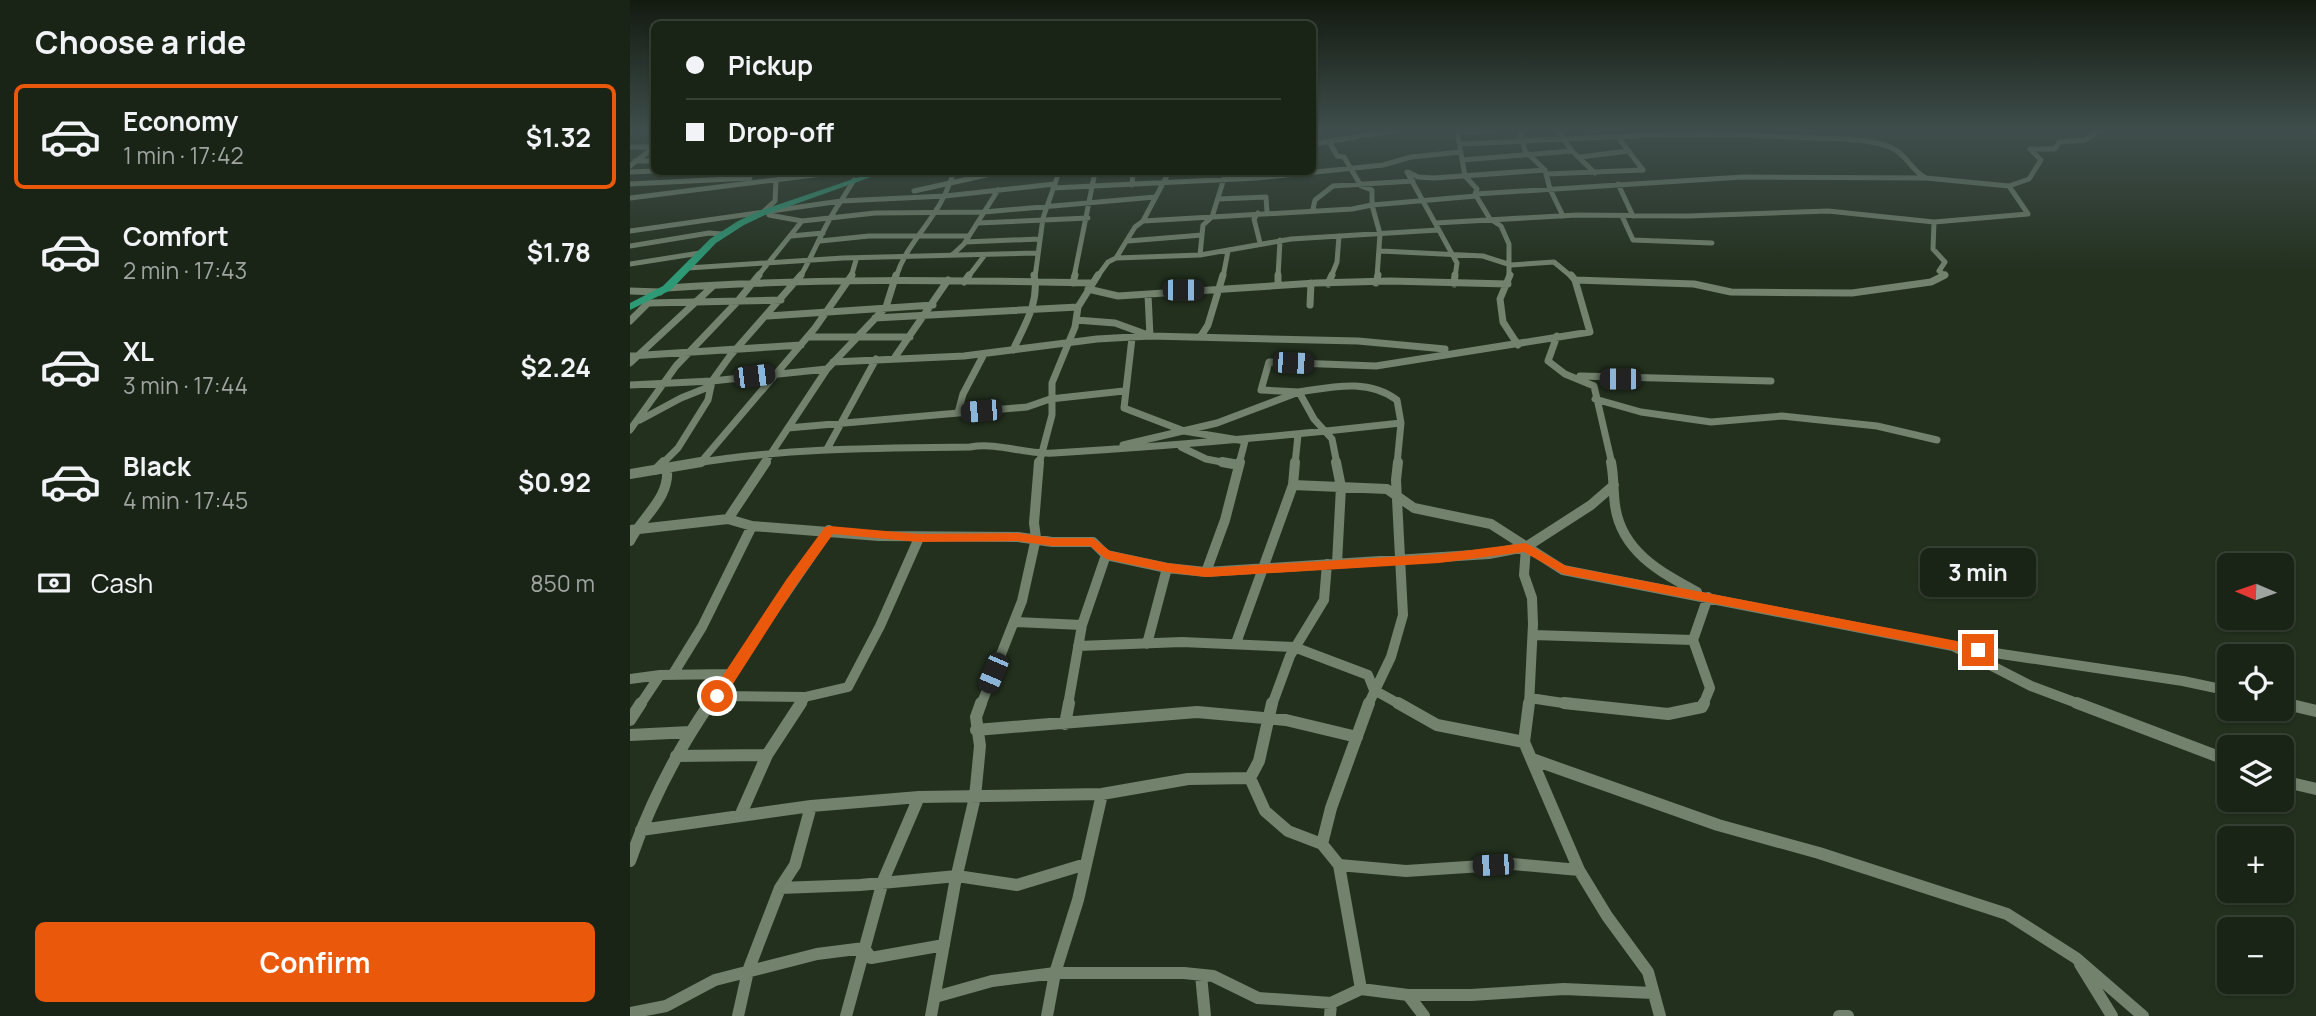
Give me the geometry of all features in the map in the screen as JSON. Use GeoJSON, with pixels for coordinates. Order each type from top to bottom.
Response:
{"type":"FeatureCollection","features":[{"type":"Feature","properties":{"kind":"main road"},"geometry":{"type":"LineString","coordinates":[[630,307],[647,302],[663,290],[722,234],[762,213],[860,178]]}},
{"type":"Feature","properties":{"kind":"street"},"geometry":{"type":"LineString","coordinates":[[630,184],[743,178]]}},
{"type":"Feature","properties":{"kind":"street"},"geometry":{"type":"LineString","coordinates":[[754,178],[776,181],[779,178]]}},
{"type":"Feature","properties":{"kind":"street"},"geometry":{"type":"LineString","coordinates":[[630,198],[794,178]]}},
{"type":"Feature","properties":{"kind":"street"},"geometry":{"type":"LineString","coordinates":[[728,519],[830,365],[886,307],[902,257],[934,214],[952,178]]}},
{"type":"Feature","properties":{"kind":"street"},"geometry":{"type":"LineString","coordinates":[[895,196],[968,178]]}},
{"type":"Feature","properties":{"kind":"street"},"geometry":{"type":"LineString","coordinates":[[988,178],[989,192]]}},
{"type":"Feature","properties":{"kind":"street"},"geometry":{"type":"LineString","coordinates":[[1013,351],[1037,289],[1035,281],[1039,239],[1043,218],[1057,178]]}},
{"type":"Feature","properties":{"kind":"street"},"geometry":{"type":"LineString","coordinates":[[1073,283],[1094,178]]}},
{"type":"Feature","properties":{"kind":"street"},"geometry":{"type":"LineString","coordinates":[[1132,185],[1133,178]]}},
{"type":"Feature","properties":{"kind":"street"},"geometry":{"type":"LineString","coordinates":[[1116,258],[1143,220],[1167,178]]}},
{"type":"Feature","properties":{"kind":"street"},"geometry":{"type":"LineString","coordinates":[[630,231],[841,201],[895,196],[1242,178]]}},
{"type":"Feature","properties":{"kind":"street"},"geometry":{"type":"LineString","coordinates":[[1356,178],[1361,186],[1372,190],[1372,205],[1379,223],[1381,251],[1376,283]]}},
{"type":"Feature","properties":{"kind":"street"},"geometry":{"type":"LineString","coordinates":[[1467,178],[1477,189],[1476,195],[1490,219],[1501,226],[1509,244],[1511,265],[1508,284],[1500,299],[1503,322],[1518,345]]}},
{"type":"Feature","properties":{"kind":"street"},"geometry":{"type":"LineString","coordinates":[[1547,178],[1563,216]]}},
{"type":"Feature","properties":{"kind":"street"},"geometry":{"type":"LineString","coordinates":[[1143,220],[1352,209],[1423,199],[1718,178]]}},
{"type":"Feature","properties":{"kind":"street"},"geometry":{"type":"LineString","coordinates":[[1930,178],[2009,186],[2029,178]]}},
{"type":"Feature","properties":{"kind":"street"},"geometry":{"type":"LineString","coordinates":[[633,426],[711,383],[737,349],[796,283],[829,217],[855,180]]}},
{"type":"Feature","properties":{"kind":"street"},"geometry":{"type":"LineString","coordinates":[[1200,255],[1203,225],[1212,217],[1224,180]]}},
{"type":"Feature","properties":{"kind":"street"},"geometry":{"type":"LineString","coordinates":[[762,213],[775,201],[776,181]]}},
{"type":"Feature","properties":{"kind":"street"},"geometry":{"type":"LineString","coordinates":[[1313,209],[1315,200],[1333,186],[1413,181],[1457,263],[1454,284]]}},
{"type":"Feature","properties":{"kind":"street"},"geometry":{"type":"LineString","coordinates":[[640,197],[653,184]]}},
{"type":"Feature","properties":{"kind":"street"},"geometry":{"type":"LineString","coordinates":[[1618,184],[1633,216]]}},
{"type":"Feature","properties":{"kind":"street"},"geometry":{"type":"LineString","coordinates":[[1435,223],[1563,216],[1828,211],[1934,222],[2028,214],[2009,186]]}},
{"type":"Feature","properties":{"kind":"street"},"geometry":{"type":"LineString","coordinates":[[952,255],[967,239],[998,190]]}},
{"type":"Feature","properties":{"kind":"street"},"geometry":{"type":"LineString","coordinates":[[1218,199],[1266,197],[1267,212]]}},
{"type":"Feature","properties":{"kind":"street"},"geometry":{"type":"LineString","coordinates":[[762,213],[802,221],[874,213],[984,212],[1154,198]]}},
{"type":"Feature","properties":{"kind":"street"},"geometry":{"type":"LineString","coordinates":[[1258,213],[1254,219],[1260,243]]}},
{"type":"Feature","properties":{"kind":"street"},"geometry":{"type":"LineString","coordinates":[[1622,216],[1633,240],[1712,243]]}},
{"type":"Feature","properties":{"kind":"street"},"geometry":{"type":"LineString","coordinates":[[978,223],[1088,218]]}},
{"type":"Feature","properties":{"kind":"street"},"geometry":{"type":"LineString","coordinates":[[633,426],[687,353],[737,302],[802,221]]}},
{"type":"Feature","properties":{"kind":"street"},"geometry":{"type":"LineString","coordinates":[[1575,280],[1694,284],[1731,292],[1766,293],[1852,293],[1931,282],[1945,275],[1939,271],[1945,262],[1933,249],[1934,222]]}},
{"type":"Feature","properties":{"kind":"street"},"geometry":{"type":"LineString","coordinates":[[931,1016],[975,797],[980,746],[976,730],[979,708],[1015,622],[1036,538],[1034,523],[1037,471],[1052,415],[1052,383],[1068,344],[1078,307],[1090,286],[1108,262],[1116,258],[1200,255],[1280,240],[1437,230]]}},
{"type":"Feature","properties":{"kind":"street"},"geometry":{"type":"LineString","coordinates":[[630,246],[696,234],[722,234]]}},
{"type":"Feature","properties":{"kind":"street"},"geometry":{"type":"LineString","coordinates":[[1128,241],[1202,235]]}},
{"type":"Feature","properties":{"kind":"street"},"geometry":{"type":"LineString","coordinates":[[791,236],[1039,239]]}},
{"type":"Feature","properties":{"kind":"street"},"geometry":{"type":"LineString","coordinates":[[1328,284],[1337,262],[1339,236]]}},
{"type":"Feature","properties":{"kind":"street"},"geometry":{"type":"LineString","coordinates":[[1278,285],[1280,240]]}},
{"type":"Feature","properties":{"kind":"street"},"geometry":{"type":"LineString","coordinates":[[630,264],[643,243]]}},
{"type":"Feature","properties":{"kind":"street"},"geometry":{"type":"LineString","coordinates":[[1201,336],[1208,326],[1217,290],[1221,286],[1228,251]]}},
{"type":"Feature","properties":{"kind":"street"},"geometry":{"type":"LineString","coordinates":[[1299,392],[1261,390],[1269,362],[1376,366],[1460,351],[1518,345],[1557,335],[1590,332],[1575,280],[1567,270],[1554,262],[1511,265],[1483,256],[1381,251]]}},
{"type":"Feature","properties":{"kind":"street"},"geometry":{"type":"LineString","coordinates":[[630,264],[700,253]]}},
{"type":"Feature","properties":{"kind":"street"},"geometry":{"type":"LineString","coordinates":[[688,268],[769,262],[1037,253]]}},
{"type":"Feature","properties":{"kind":"street"},"geometry":{"type":"LineString","coordinates":[[964,282],[984,256]]}},
{"type":"Feature","properties":{"kind":"street"},"geometry":{"type":"LineString","coordinates":[[701,462],[828,312],[849,284],[856,260]]}},
{"type":"Feature","properties":{"kind":"street"},"geometry":{"type":"LineString","coordinates":[[630,291],[716,284],[849,284],[948,280],[1073,283],[1118,296],[1311,283],[1508,284]]}},
{"type":"Feature","properties":{"kind":"street"},"geometry":{"type":"LineString","coordinates":[[895,357],[948,280]]}},
{"type":"Feature","properties":{"kind":"street"},"geometry":{"type":"LineString","coordinates":[[1310,305],[1311,283]]}},
{"type":"Feature","properties":{"kind":"street"},"geometry":{"type":"LineString","coordinates":[[630,363],[634,356],[716,284]]}},
{"type":"Feature","properties":{"kind":"street"},"geometry":{"type":"LineString","coordinates":[[1148,295],[1150,336]]}},
{"type":"Feature","properties":{"kind":"street"},"geometry":{"type":"LineString","coordinates":[[630,321],[647,302],[781,300]]}},
{"type":"Feature","properties":{"kind":"street"},"geometry":{"type":"LineString","coordinates":[[768,316],[933,305]]}},
{"type":"Feature","properties":{"kind":"street"},"geometry":{"type":"LineString","coordinates":[[875,318],[1078,307]]}},
{"type":"Feature","properties":{"kind":"street"},"geometry":{"type":"LineString","coordinates":[[1076,320],[1115,323],[1150,336]]}},
{"type":"Feature","properties":{"kind":"street"},"geometry":{"type":"LineString","coordinates":[[1557,335],[1548,360],[1564,374],[1594,386],[1613,470],[1619,525],[1630,547],[1662,573],[1708,597]]}},
{"type":"Feature","properties":{"kind":"street"},"geometry":{"type":"LineString","coordinates":[[630,385],[711,383],[876,359],[984,354],[1097,339],[1150,336],[1359,341],[1460,351]]}},
{"type":"Feature","properties":{"kind":"street"},"geometry":{"type":"LineString","coordinates":[[808,337],[910,337]]}},
{"type":"Feature","properties":{"kind":"street"},"geometry":{"type":"LineString","coordinates":[[1132,338],[1124,408],[1184,431],[1245,441]]}},
{"type":"Feature","properties":{"kind":"street"},"geometry":{"type":"LineString","coordinates":[[634,356],[801,345]]}},
{"type":"Feature","properties":{"kind":"street"},"geometry":{"type":"LineString","coordinates":[[958,413],[963,394],[984,354]]}},
{"type":"Feature","properties":{"kind":"street"},"geometry":{"type":"LineString","coordinates":[[827,449],[876,359]]}},
{"type":"Feature","properties":{"kind":"street"},"geometry":{"type":"LineString","coordinates":[[1564,374],[1595,379],[1771,382]]}},
{"type":"Feature","properties":{"kind":"street"},"geometry":{"type":"LineString","coordinates":[[656,470],[678,448],[709,400],[711,383]]}},
{"type":"Feature","properties":{"kind":"street"},"geometry":{"type":"LineString","coordinates":[[1104,449],[1217,423],[1299,392],[1328,388],[1381,389],[1397,400],[1401,423],[1396,480],[1403,615],[1391,657],[1374,690],[1331,808],[1322,844]]}},
{"type":"Feature","properties":{"kind":"street"},"geometry":{"type":"LineString","coordinates":[[788,428],[1027,407],[1050,399],[1124,391]]}},
{"type":"Feature","properties":{"kind":"street"},"geometry":{"type":"LineString","coordinates":[[1250,778],[1258,768],[1267,718],[1294,647],[1312,626],[1324,604],[1332,564],[1341,488],[1332,439],[1299,392]]}},
{"type":"Feature","properties":{"kind":"street"},"geometry":{"type":"LineString","coordinates":[[1595,399],[1641,412],[1711,422],[1782,416],[1877,426],[1937,440]]}},
{"type":"Feature","properties":{"kind":"street"},"geometry":{"type":"LineString","coordinates":[[630,474],[773,452],[970,446],[989,443],[1043,454],[1245,441],[1401,423]]}},
{"type":"Feature","properties":{"kind":"street"},"geometry":{"type":"LineString","coordinates":[[1236,643],[1293,485],[1298,435]]}},
{"type":"Feature","properties":{"kind":"street"},"geometry":{"type":"LineString","coordinates":[[1206,572],[1225,520],[1245,441]]}},
{"type":"Feature","properties":{"kind":"street"},"geometry":{"type":"LineString","coordinates":[[1178,445],[1206,459],[1239,465]]}},
{"type":"Feature","properties":{"kind":"street"},"geometry":{"type":"LineString","coordinates":[[630,541],[632,530],[665,495],[670,480],[667,468]]}},
{"type":"Feature","properties":{"kind":"street"},"geometry":{"type":"LineString","coordinates":[[1293,485],[1387,489],[1414,508],[1492,524],[1563,570],[1953,646],[2217,688]]}},
{"type":"Feature","properties":{"kind":"street"},"geometry":{"type":"LineString","coordinates":[[632,530],[728,519],[752,526],[919,538],[1036,538],[1052,542],[1093,542],[1106,555],[1167,568],[1206,572],[1264,570],[1402,559],[1439,559],[1526,547],[1582,512],[1614,485]]}},
{"type":"Feature","properties":{"kind":"street"},"geometry":{"type":"LineString","coordinates":[[673,674],[702,627],[752,526]]}},
{"type":"Feature","properties":{"kind":"street"},"geometry":{"type":"LineString","coordinates":[[630,861],[641,830],[690,732],[717,696],[806,560],[830,530]]}},
{"type":"Feature","properties":{"kind":"street"},"geometry":{"type":"LineString","coordinates":[[717,696],[805,697],[848,687],[880,626],[919,538]]}},
{"type":"Feature","properties":{"kind":"street"},"geometry":{"type":"LineString","coordinates":[[1526,547],[1524,575],[1532,598],[1533,635],[1530,698],[1524,742],[1579,870],[1648,972],[1660,1016]]}},
{"type":"Feature","properties":{"kind":"street"},"geometry":{"type":"LineString","coordinates":[[1065,724],[1082,625],[1106,555]]}},
{"type":"Feature","properties":{"kind":"street"},"geometry":{"type":"LineString","coordinates":[[1147,644],[1167,568]]}},
{"type":"Feature","properties":{"kind":"street"},"geometry":{"type":"LineString","coordinates":[[1530,698],[1588,707],[1668,714],[1702,707],[1710,688],[1693,640],[1708,597]]}},
{"type":"Feature","properties":{"kind":"street"},"geometry":{"type":"LineString","coordinates":[[1015,622],[1082,625]]}},
{"type":"Feature","properties":{"kind":"street"},"geometry":{"type":"LineString","coordinates":[[1533,635],[1693,640]]}},
{"type":"Feature","properties":{"kind":"street"},"geometry":{"type":"LineString","coordinates":[[1078,646],[1236,643],[1294,647],[1368,675],[1374,690],[1437,725],[1524,742]]}},
{"type":"Feature","properties":{"kind":"street"},"geometry":{"type":"LineString","coordinates":[[1953,646],[2031,686],[2217,756]]}},
{"type":"Feature","properties":{"kind":"street"},"geometry":{"type":"LineString","coordinates":[[630,679],[673,674],[731,674]]}},
{"type":"Feature","properties":{"kind":"street"},"geometry":{"type":"LineString","coordinates":[[630,720],[660,675]]}},
{"type":"Feature","properties":{"kind":"street"},"geometry":{"type":"LineString","coordinates":[[740,816],[767,755],[805,697]]}},
{"type":"Feature","properties":{"kind":"street"},"geometry":{"type":"LineString","coordinates":[[2294,706],[2316,711]]}},
{"type":"Feature","properties":{"kind":"street"},"geometry":{"type":"LineString","coordinates":[[976,730],[1197,712],[1267,718],[1357,737]]}},
{"type":"Feature","properties":{"kind":"street"},"geometry":{"type":"LineString","coordinates":[[630,735],[690,732]]}},
{"type":"Feature","properties":{"kind":"street"},"geometry":{"type":"LineString","coordinates":[[676,757],[767,755]]}},
{"type":"Feature","properties":{"kind":"street"},"geometry":{"type":"LineString","coordinates":[[1532,759],[1718,825],[2007,914],[2076,958],[2143,1016]]}},
{"type":"Feature","properties":{"kind":"street"},"geometry":{"type":"LineString","coordinates":[[641,830],[811,806],[919,797],[1102,794],[1188,779],[1250,778]]}},
{"type":"Feature","properties":{"kind":"street"},"geometry":{"type":"LineString","coordinates":[[1250,778],[1265,811],[1288,831],[1322,844],[1339,865],[1361,989]]}},
{"type":"Feature","properties":{"kind":"street"},"geometry":{"type":"LineString","coordinates":[[2294,783],[2316,789]]}},
{"type":"Feature","properties":{"kind":"street"},"geometry":{"type":"LineString","coordinates":[[1047,1016],[1055,973],[1087,864],[1102,794]]}},
{"type":"Feature","properties":{"kind":"street"},"geometry":{"type":"LineString","coordinates":[[846,1016],[883,881],[919,797]]}},
{"type":"Feature","properties":{"kind":"street"},"geometry":{"type":"LineString","coordinates":[[738,1016],[748,971],[780,888],[795,865],[811,806]]}},
{"type":"Feature","properties":{"kind":"street"},"geometry":{"type":"LineString","coordinates":[[780,888],[860,885],[957,876],[1017,885],[1087,864]]}},
{"type":"Feature","properties":{"kind":"street"},"geometry":{"type":"LineString","coordinates":[[1339,865],[1406,871],[1513,864],[1579,870]]}},
{"type":"Feature","properties":{"kind":"street"},"geometry":{"type":"LineString","coordinates":[[864,948],[871,958],[944,945]]}},
{"type":"Feature","properties":{"kind":"street"},"geometry":{"type":"LineString","coordinates":[[630,1013],[666,1006],[715,980],[817,954],[864,948]]}},
{"type":"Feature","properties":{"kind":"street"},"geometry":{"type":"LineString","coordinates":[[2076,958],[2112,1016]]}},
{"type":"Feature","properties":{"kind":"street"},"geometry":{"type":"LineString","coordinates":[[935,997],[992,981],[1055,973],[1213,976],[1258,998],[1330,1009],[1361,989],[1408,995],[1471,995],[1564,989],[1653,993]]}},
{"type":"Feature","properties":{"kind":"street"},"geometry":{"type":"LineString","coordinates":[[1201,975],[1205,1016]]}},
{"type":"Feature","properties":{"kind":"street"},"geometry":{"type":"LineString","coordinates":[[1408,995],[1424,1016]]}},
{"type":"Feature","properties":{"kind":"street"},"geometry":{"type":"LineString","coordinates":[[1839,1016],[1848,1016]]}},
{"type":"Feature","properties":{"kind":"route"},"geometry":{"type":"LineString","coordinates":[[717,696],[791,583],[830,530],[919,538],[1018,537],[1052,542],[1093,542],[1106,555],[1167,568],[1206,572],[1439,559],[1526,547],[1563,570],[1978,650]]}}]}
